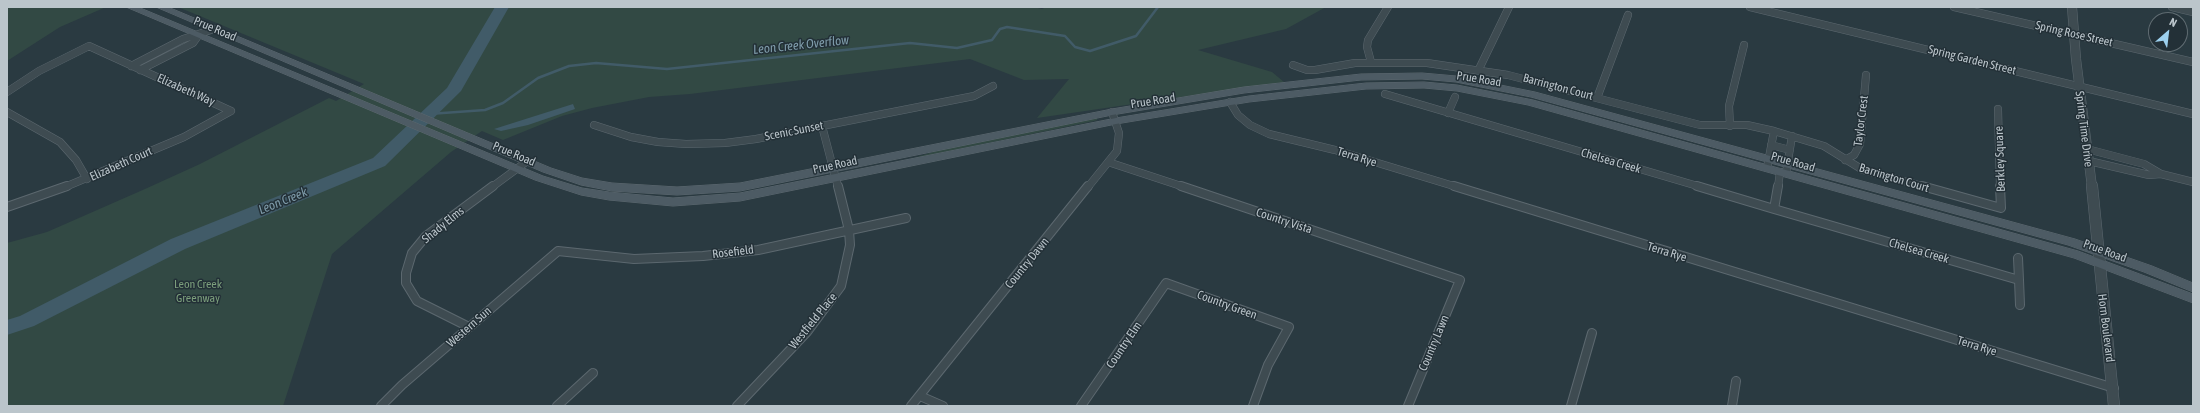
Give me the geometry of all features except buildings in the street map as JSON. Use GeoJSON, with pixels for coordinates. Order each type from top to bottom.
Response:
{"type":"FeatureCollection","features":[{"type":"Feature","properties":{"kind":"main road","name":"Prue Road"},"geometry":{"type":"LineString","coordinates":[[130,7],[339,94],[461,140],[564,176],[589,183],[612,187],[677,191],[740,186],[834,174]]}},
{"type":"Feature","properties":{"kind":"main road","name":"Prue Road"},"geometry":{"type":"LineString","coordinates":[[160,7],[349,88],[461,140],[516,169],[581,191],[641,200],[673,202],[740,197],[834,174],[1244,90],[1390,75],[1456,79],[1515,94],[2097,256],[2193,288]]}},
{"type":"Feature","properties":{"kind":"main road","name":"Prue Road"},"geometry":{"type":"LineString","coordinates":[[1114,116],[1393,84],[1457,88],[1515,94]]}},
{"type":"Feature","properties":{"kind":"main road","name":"Prue Road"},"geometry":{"type":"LineString","coordinates":[[2097,256],[2193,299]]}},
{"type":"Feature","properties":{"kind":"street"},"geometry":{"type":"LineString","coordinates":[[1371,62],[1367,47],[1368,40],[1388,7]]}},
{"type":"Feature","properties":{"kind":"street"},"geometry":{"type":"LineString","coordinates":[[1479,69],[1509,7]]}},
{"type":"Feature","properties":{"kind":"street","name":"Spring Garden Street"},"geometry":{"type":"LineString","coordinates":[[1750,7],[2193,114]]}},
{"type":"Feature","properties":{"kind":"street","name":"Spring Rose Street"},"geometry":{"type":"LineString","coordinates":[[1954,7],[2193,62]]}},
{"type":"Feature","properties":{"kind":"street","name":"Spring Time Drive"},"geometry":{"type":"LineString","coordinates":[[2072,7],[2073,34],[2089,161],[2097,256]]}},
{"type":"Feature","properties":{"kind":"street"},"geometry":{"type":"LineString","coordinates":[[2172,7],[2193,12]]}},
{"type":"Feature","properties":{"kind":"street"},"geometry":{"type":"LineString","coordinates":[[1597,98],[1628,15]]}},
{"type":"Feature","properties":{"kind":"street","name":"Elizabeth Way"},"geometry":{"type":"LineString","coordinates":[[131,66],[183,39],[198,36],[214,30]]}},
{"type":"Feature","properties":{"kind":"street","name":"Elizabeth Way"},"geometry":{"type":"LineString","coordinates":[[140,70],[193,42],[198,36]]}},
{"type":"Feature","properties":{"kind":"street"},"geometry":{"type":"LineString","coordinates":[[1730,126],[1728,116],[1729,106],[1744,45]]}},
{"type":"Feature","properties":{"kind":"street","name":"Elizabeth Way"},"geometry":{"type":"LineString","coordinates":[[7,92],[39,71],[89,46],[231,111]]}},
{"type":"Feature","properties":{"kind":"street","name":"Barrington Court"},"geometry":{"type":"LineString","coordinates":[[1293,65],[1300,68],[1315,70],[1371,62],[1427,63],[1479,69],[1529,79],[1700,125],[1747,125],[1774,131],[1824,146],[1845,160],[1868,172],[2001,208]]}},
{"type":"Feature","properties":{"kind":"street","name":"Taylor Crest"},"geometry":{"type":"LineString","coordinates":[[1845,160],[1854,156],[1860,144],[1866,75]]}},
{"type":"Feature","properties":{"kind":"street","name":"Scenic Sunset"},"geometry":{"type":"LineString","coordinates":[[594,124],[631,137],[686,144],[724,143],[756,139],[974,96],[993,86]]}},
{"type":"Feature","properties":{"kind":"street","name":"Chelsea Creek"},"geometry":{"type":"LineString","coordinates":[[1385,94],[2019,280]]}},
{"type":"Feature","properties":{"kind":"street"},"geometry":{"type":"LineString","coordinates":[[1448,113],[1455,97]]}},
{"type":"Feature","properties":{"kind":"street","name":"Terra Rye"},"geometry":{"type":"LineString","coordinates":[[1230,102],[1238,115],[1250,125],[1269,134],[1335,150],[2114,388]]}},
{"type":"Feature","properties":{"kind":"street","name":"Berkley Square"},"geometry":{"type":"LineString","coordinates":[[1998,109],[2001,208]]}},
{"type":"Feature","properties":{"kind":"street","name":"Elizabeth Court"},"geometry":{"type":"LineString","coordinates":[[7,207],[23,203],[87,179],[184,137],[231,111]]}},
{"type":"Feature","properties":{"kind":"street"},"geometry":{"type":"LineString","coordinates":[[7,112],[60,142],[76,160],[87,179]]}},
{"type":"Feature","properties":{"kind":"street","name":"Country Dawn"},"geometry":{"type":"LineString","coordinates":[[911,406],[1117,151],[1119,144],[1114,116]]}},
{"type":"Feature","properties":{"kind":"street","name":"Westfield Place"},"geometry":{"type":"LineString","coordinates":[[737,406],[807,332],[828,306],[841,286],[850,245],[849,230],[822,126]]}},
{"type":"Feature","properties":{"kind":"street"},"geometry":{"type":"LineString","coordinates":[[1768,164],[1774,131]]}},
{"type":"Feature","properties":{"kind":"street"},"geometry":{"type":"LineString","coordinates":[[1774,209],[1790,150],[1792,136]]}},
{"type":"Feature","properties":{"kind":"street"},"geometry":{"type":"LineString","coordinates":[[1772,145],[1790,150]]}},
{"type":"Feature","properties":{"kind":"street"},"geometry":{"type":"LineString","coordinates":[[2087,149],[2148,165],[2161,174]]}},
{"type":"Feature","properties":{"kind":"street"},"geometry":{"type":"LineString","coordinates":[[2129,160],[2131,171]]}},
{"type":"Feature","properties":{"kind":"street"},"geometry":{"type":"LineString","coordinates":[[2089,161],[2149,175],[2161,174],[2193,182]]}},
{"type":"Feature","properties":{"kind":"street","name":"Shady Elms"},"geometry":{"type":"LineString","coordinates":[[469,327],[417,301],[406,283],[406,273],[412,253],[426,236],[526,162]]}},
{"type":"Feature","properties":{"kind":"street","name":"Country Vista"},"geometry":{"type":"LineString","coordinates":[[1108,162],[1460,280]]}},
{"type":"Feature","properties":{"kind":"street","name":"Rosefield"},"geometry":{"type":"LineString","coordinates":[[558,251],[634,259],[704,256],[758,250],[906,218]]}},
{"type":"Feature","properties":{"kind":"street","name":"Western Sun"},"geometry":{"type":"LineString","coordinates":[[383,406],[402,385],[558,251]]}},
{"type":"Feature","properties":{"kind":"street","name":"Horn Boulevard"},"geometry":{"type":"LineString","coordinates":[[2097,256],[2114,388],[2114,406]]}},
{"type":"Feature","properties":{"kind":"street"},"geometry":{"type":"LineString","coordinates":[[2018,258],[2020,305]]}},
{"type":"Feature","properties":{"kind":"street","name":"Country Lawn"},"geometry":{"type":"LineString","coordinates":[[1408,406],[1460,280]]}},
{"type":"Feature","properties":{"kind":"street","name":"Country Green"},"geometry":{"type":"LineString","coordinates":[[1166,283],[1289,327],[1268,364],[1253,406]]}},
{"type":"Feature","properties":{"kind":"street","name":"Country Elm"},"geometry":{"type":"LineString","coordinates":[[1081,406],[1089,397],[1166,283]]}},
{"type":"Feature","properties":{"kind":"street"},"geometry":{"type":"LineString","coordinates":[[1571,406],[1592,333]]}},
{"type":"Feature","properties":{"kind":"street"},"geometry":{"type":"LineString","coordinates":[[558,406],[593,373]]}},
{"type":"Feature","properties":{"kind":"street"},"geometry":{"type":"LineString","coordinates":[[1732,406],[1736,381]]}},
{"type":"Feature","properties":{"kind":"street"},"geometry":{"type":"LineString","coordinates":[[920,396],[943,406]]}},
{"type":"Feature","properties":{"kind":"green space"},"geometry":{"type":"Polygon","coordinates":[[[7,7],[106,7],[60,27],[7,61],[7,7]]]}},
{"type":"Feature","properties":{"kind":"green space","name":"Leon Creek Greenway"},"geometry":{"type":"Polygon","coordinates":[[[178,7],[1034,7],[1042,9],[1046,7],[1326,7],[1286,29],[1198,50],[1272,72],[1284,82],[1037,118],[1069,79],[1024,80],[970,59],[690,94],[649,97],[592,108],[562,116],[503,140],[482,131],[451,152],[332,254],[283,406],[7,406],[7,243],[47,232],[145,189],[200,164],[329,98],[336,101],[364,84],[178,7]]]}},
{"type":"Feature","properties":{"kind":"green space"},"geometry":{"type":"Polygon","coordinates":[[[1097,118],[1097,120],[1094,121],[911,159],[939,150],[1097,118]]]}},
{"type":"Feature","properties":{"kind":"water"},"geometry":{"type":"Polygon","coordinates":[[[573,104],[575,109],[528,125],[501,131],[494,129],[573,104]]]}},
{"type":"Feature","properties":{"kind":"waterway","name":"Leon Creek"},"geometry":{"type":"LineString","coordinates":[[7,328],[27,321],[178,244],[379,162],[453,91],[502,7]]}},
{"type":"Feature","properties":{"kind":"waterway","name":"Leon Creek Overflow"},"geometry":{"type":"LineString","coordinates":[[429,114],[485,110],[503,103],[538,78],[569,66],[596,63],[667,69],[910,43],[957,48],[992,40],[1000,29],[1007,27],[1065,36],[1075,47],[1090,51],[1136,36],[1158,7]]}}]}
